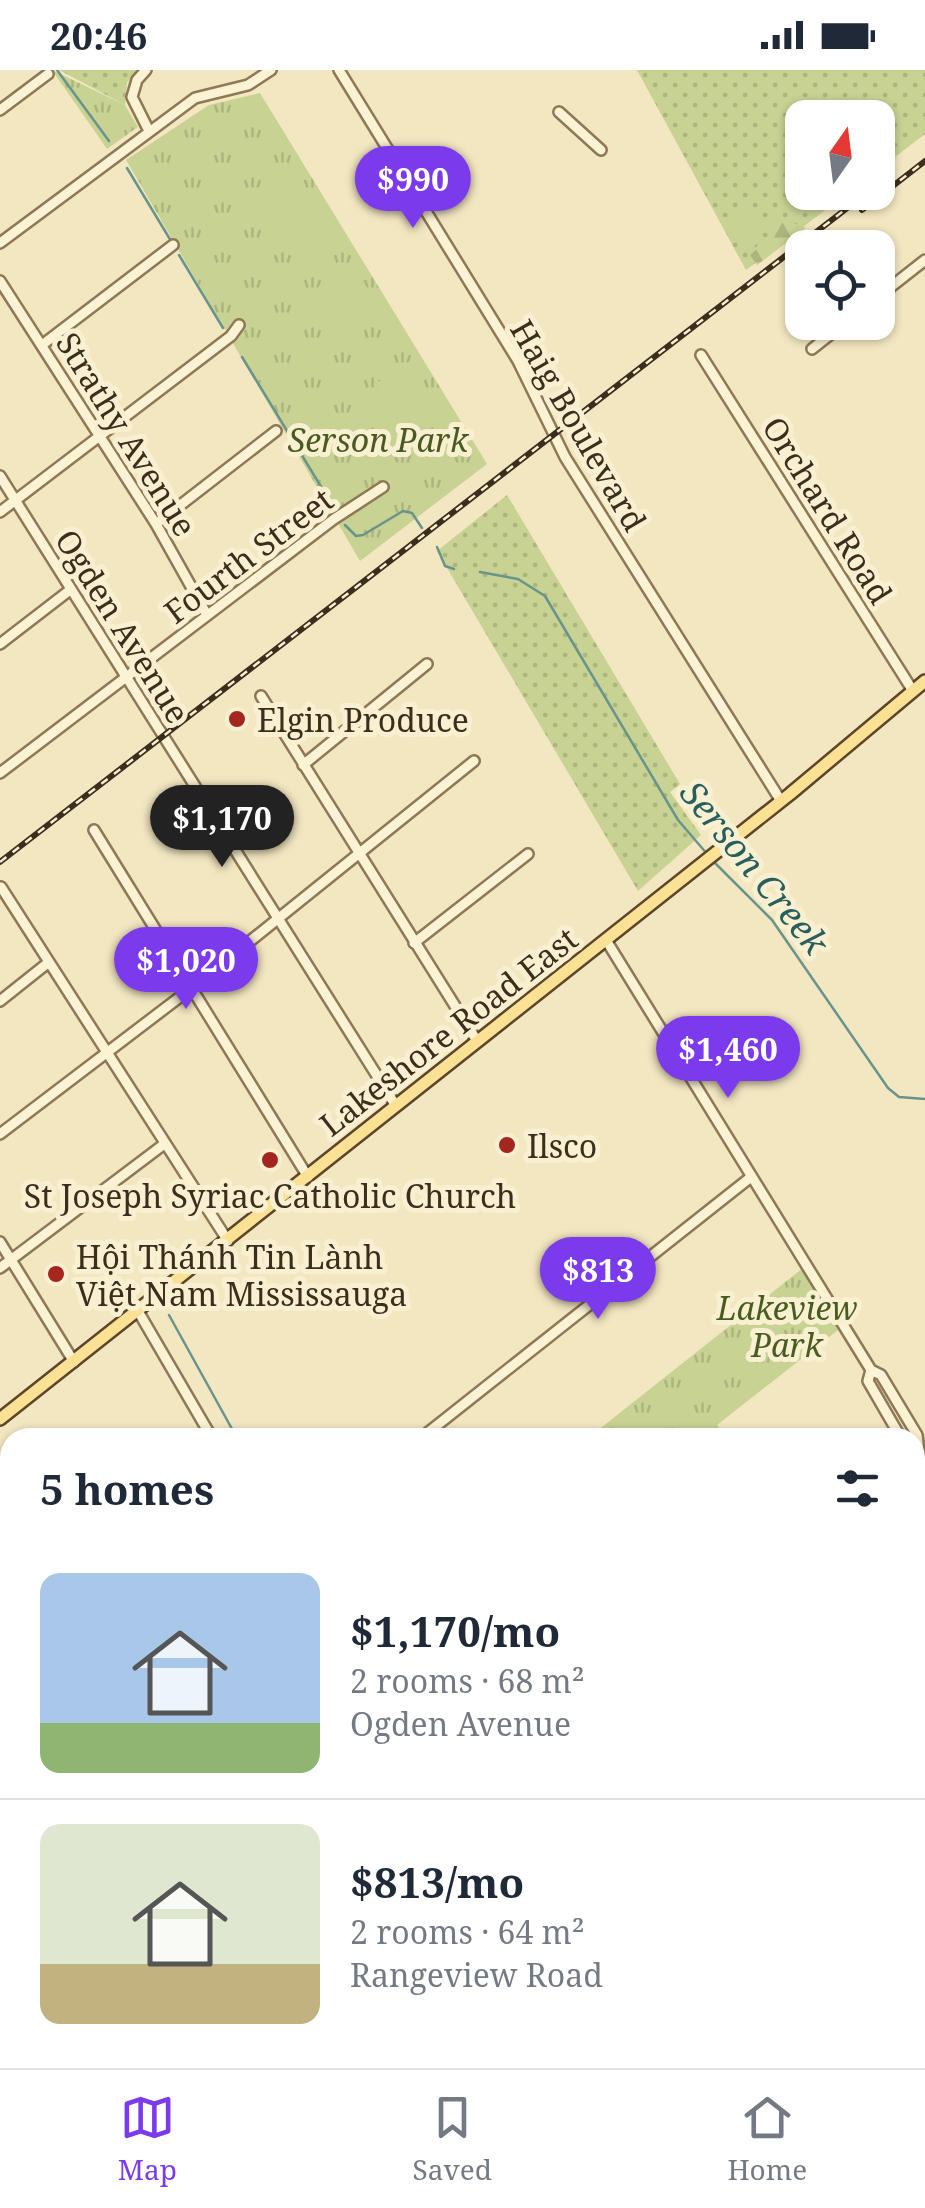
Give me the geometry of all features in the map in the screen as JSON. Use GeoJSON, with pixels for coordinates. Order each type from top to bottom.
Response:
{"type":"FeatureCollection","features":[{"type":"Feature","properties":{"kind":"main road","name":"Lakeshore Road East"},"geometry":{"type":"LineString","coordinates":[[0,1418],[717,852],[925,681]]}},
{"type":"Feature","properties":{"kind":"street"},"geometry":{"type":"LineString","coordinates":[[146,70],[137,80],[132,97],[149,130]]}},
{"type":"Feature","properties":{"kind":"street"},"geometry":{"type":"LineString","coordinates":[[0,243],[200,96],[248,85],[271,70]]}},
{"type":"Feature","properties":{"kind":"street","name":"Haig Boulevard"},"geometry":{"type":"LineString","coordinates":[[339,70],[518,361],[584,489],[781,801]]}},
{"type":"Feature","properties":{"kind":"street"},"geometry":{"type":"LineString","coordinates":[[0,110],[48,74]]}},
{"type":"Feature","properties":{"kind":"street"},"geometry":{"type":"LineString","coordinates":[[558,112],[601,150]]}},
{"type":"Feature","properties":{"kind":"street"},"geometry":{"type":"LineString","coordinates":[[42,345],[173,245]]}},
{"type":"Feature","properties":{"kind":"street"},"geometry":{"type":"LineString","coordinates":[[895,284],[925,260]]}},
{"type":"Feature","properties":{"kind":"street","name":"Strathy Avenue"},"geometry":{"type":"LineString","coordinates":[[0,281],[156,524],[208,615]]}},
{"type":"Feature","properties":{"kind":"street"},"geometry":{"type":"LineString","coordinates":[[0,512],[96,435],[231,336],[239,324]]}},
{"type":"Feature","properties":{"kind":"street"},"geometry":{"type":"LineString","coordinates":[[812,349],[823,340]]}},
{"type":"Feature","properties":{"kind":"street","name":"Orchard Road"},"geometry":{"type":"LineString","coordinates":[[701,355],[913,691]]}},
{"type":"Feature","properties":{"kind":"street"},"geometry":{"type":"LineString","coordinates":[[156,524],[276,431]]}},
{"type":"Feature","properties":{"kind":"street","name":"Ogden Avenue"},"geometry":{"type":"LineString","coordinates":[[0,476],[396,1106]]}},
{"type":"Feature","properties":{"kind":"street","name":"Fourth Street"},"geometry":{"type":"LineString","coordinates":[[0,774],[383,487]]}},
{"type":"Feature","properties":{"kind":"street"},"geometry":{"type":"LineString","coordinates":[[0,644],[70,590]]}},
{"type":"Feature","properties":{"kind":"street"},"geometry":{"type":"LineString","coordinates":[[303,764],[426,664]]}},
{"type":"Feature","properties":{"kind":"street"},"geometry":{"type":"LineString","coordinates":[[260,696],[477,1041]]}},
{"type":"Feature","properties":{"kind":"street"},"geometry":{"type":"LineString","coordinates":[[0,1134],[193,987],[474,761]]}},
{"type":"Feature","properties":{"kind":"street"},"geometry":{"type":"LineString","coordinates":[[94,830],[308,1176]]}},
{"type":"Feature","properties":{"kind":"street"},"geometry":{"type":"LineString","coordinates":[[414,942],[528,854]]}},
{"type":"Feature","properties":{"kind":"street"},"geometry":{"type":"LineString","coordinates":[[1,887],[228,1241]]}},
{"type":"Feature","properties":{"kind":"street"},"geometry":{"type":"LineString","coordinates":[[606,940],[871,1370],[880,1374],[913,1428]]}},
{"type":"Feature","properties":{"kind":"street"},"geometry":{"type":"LineString","coordinates":[[0,1001],[49,962]]}},
{"type":"Feature","properties":{"kind":"street"},"geometry":{"type":"LineString","coordinates":[[0,1268],[163,1145]]}},
{"type":"Feature","properties":{"kind":"street"},"geometry":{"type":"LineString","coordinates":[[435,1428],[752,1177]]}},
{"type":"Feature","properties":{"kind":"street"},"geometry":{"type":"LineString","coordinates":[[0,1242],[74,1362]]}},
{"type":"Feature","properties":{"kind":"street"},"geometry":{"type":"LineString","coordinates":[[138,1312],[206,1428]]}},
{"type":"Feature","properties":{"kind":"street"},"geometry":{"type":"LineString","coordinates":[[871,1370],[868,1381],[895,1428]]}},
{"type":"Feature","properties":{"kind":"green space"},"geometry":{"type":"Polygon","coordinates":[[[52,70],[125,105],[138,127],[107,149],[52,70]]]}},
{"type":"Feature","properties":{"kind":"green space"},"geometry":{"type":"Polygon","coordinates":[[[59,70],[139,70],[127,82],[125,105],[59,70]]]}},
{"type":"Feature","properties":{"kind":"green space"},"geometry":{"type":"Polygon","coordinates":[[[637,70],[925,70],[925,134],[895,157],[895,100],[785,100],[785,210],[825,210],[799,230],[785,230],[785,241],[746,270],[637,70]]]}},
{"type":"Feature","properties":{"kind":"green space","name":"Serson Park"},"geometry":{"type":"Polygon","coordinates":[[[260,93],[487,464],[360,561],[126,160],[209,105],[260,93]]]}},
{"type":"Feature","properties":{"kind":"green space"},"geometry":{"type":"Polygon","coordinates":[[[300,186],[333,236],[300,259],[266,209],[300,186]]]}},
{"type":"Feature","properties":{"kind":"green space"},"geometry":{"type":"Polygon","coordinates":[[[742,206],[763,226],[761,239],[752,249],[744,246],[729,223],[742,206]]]}},
{"type":"Feature","properties":{"kind":"green space"},"geometry":{"type":"Polygon","coordinates":[[[770,214],[806,228],[785,230],[785,244],[757,265],[750,255],[766,241],[774,242],[770,214]]]}},
{"type":"Feature","properties":{"kind":"green space"},"geometry":{"type":"Polygon","coordinates":[[[351,264],[385,314],[351,337],[318,287],[351,264]]]}},
{"type":"Feature","properties":{"kind":"green space"},"geometry":{"type":"Polygon","coordinates":[[[409,362],[443,412],[409,434],[375,384],[409,362]]]}},
{"type":"Feature","properties":{"kind":"green space"},"geometry":{"type":"Polygon","coordinates":[[[311,405],[335,444],[318,454],[294,415],[311,405]]]}},
{"type":"Feature","properties":{"kind":"green space"},"geometry":{"type":"Polygon","coordinates":[[[507,495],[680,784],[670,792],[701,835],[638,891],[437,551],[507,495]]]}},
{"type":"Feature","properties":{"kind":"green space","name":"Lakeview Park"},"geometry":{"type":"Polygon","coordinates":[[[803,1268],[838,1330],[717,1425],[719,1428],[601,1428],[803,1268]]]}},
{"type":"Feature","properties":{"kind":"waterway","name":"Serson Creek"},"geometry":{"type":"LineString","coordinates":[[57,70],[109,141]]}},
{"type":"Feature","properties":{"kind":"waterway","name":"Serson Creek"},"geometry":{"type":"LineString","coordinates":[[127,168],[171,241]]}},
{"type":"Feature","properties":{"kind":"waterway","name":"Serson Creek"},"geometry":{"type":"LineString","coordinates":[[179,255],[223,328]]}},
{"type":"Feature","properties":{"kind":"waterway","name":"Serson Creek"},"geometry":{"type":"LineString","coordinates":[[242,357],[334,508]]}},
{"type":"Feature","properties":{"kind":"waterway","name":"Serson Creek"},"geometry":{"type":"LineString","coordinates":[[345,525],[356,536],[363,535],[403,511],[412,513],[422,528]]}},
{"type":"Feature","properties":{"kind":"waterway","name":"Serson Creek"},"geometry":{"type":"LineString","coordinates":[[437,547],[445,566],[454,569]]}},
{"type":"Feature","properties":{"kind":"waterway","name":"Serson Creek"},"geometry":{"type":"LineString","coordinates":[[480,572],[518,579],[545,596],[678,820],[708,855]]}},
{"type":"Feature","properties":{"kind":"waterway","name":"Serson Creek"},"geometry":{"type":"LineString","coordinates":[[713,861],[772,920],[888,1088],[899,1097],[925,1099]]}},
{"type":"Feature","properties":{"kind":"waterway"},"geometry":{"type":"LineString","coordinates":[[169,1315],[231,1428]]}},
{"type":"Feature","properties":{"kind":"railway"},"geometry":{"type":"LineString","coordinates":[[895,184],[925,161]]}},
{"type":"Feature","properties":{"kind":"railway"},"geometry":{"type":"LineString","coordinates":[[0,862],[845,210]]}},
{"type":"Feature","properties":{"kind":"place","name":"Elgin Produce"},"geometry":{"type":"Point","coordinates":[237,719]}},
{"type":"Feature","properties":{"kind":"place","name":"Ilsco"},"geometry":{"type":"Point","coordinates":[507,1145]}},
{"type":"Feature","properties":{"kind":"place","name":"St Joseph Syriac Catholic Church"},"geometry":{"type":"Point","coordinates":[270,1160]}},
{"type":"Feature","properties":{"kind":"place","name":"Hội Thánh Tin Lành Việt Nam Mississauga"},"geometry":{"type":"Point","coordinates":[56,1274]}}]}
